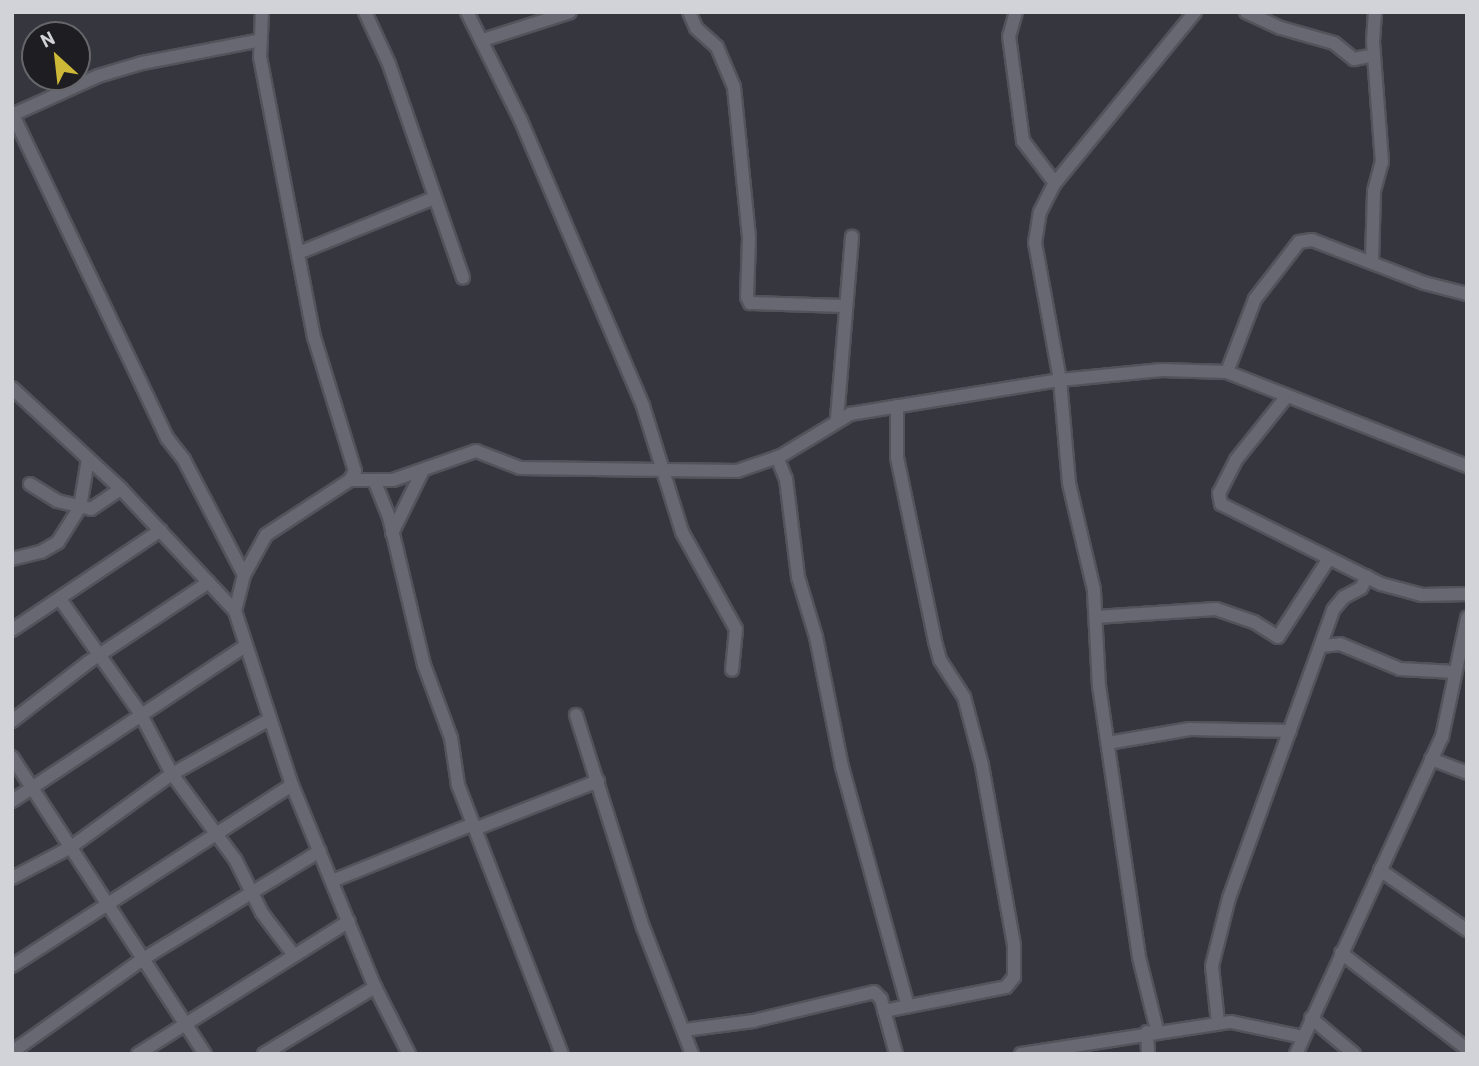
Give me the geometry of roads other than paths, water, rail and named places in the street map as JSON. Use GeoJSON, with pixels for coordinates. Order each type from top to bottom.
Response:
{"type":"FeatureCollection","features":[{"type":"Feature","properties":{"kind":"street"},"geometry":{"type":"LineString","coordinates":[[235,611],[244,575],[266,536],[350,480],[355,471],[350,444],[320,362],[301,252],[270,108],[261,40],[262,12]]}},
{"type":"Feature","properties":{"kind":"street"},"geometry":{"type":"LineString","coordinates":[[365,12],[389,64],[463,278]]}},
{"type":"Feature","properties":{"kind":"street"},"geometry":{"type":"LineString","coordinates":[[467,12],[483,40],[643,406],[667,473],[682,532],[736,629],[732,670]]}},
{"type":"Feature","properties":{"kind":"street"},"geometry":{"type":"LineString","coordinates":[[483,40],[570,12]]}},
{"type":"Feature","properties":{"kind":"street"},"geometry":{"type":"LineString","coordinates":[[689,12],[696,28],[717,47],[734,87],[749,238],[747,297],[750,303],[845,306]]}},
{"type":"Feature","properties":{"kind":"street"},"geometry":{"type":"LineString","coordinates":[[1016,12],[1009,36],[1020,130],[1036,163],[1055,183]]}},
{"type":"Feature","properties":{"kind":"street"},"geometry":{"type":"LineString","coordinates":[[1148,1054],[1152,1031],[1099,687],[1094,590],[1069,482],[1060,380],[1035,243],[1040,212],[1055,183],[1195,12]]}},
{"type":"Feature","properties":{"kind":"street"},"geometry":{"type":"LineString","coordinates":[[1247,12],[1281,28],[1334,43],[1354,59],[1374,55]]}},
{"type":"Feature","properties":{"kind":"street"},"geometry":{"type":"LineString","coordinates":[[1372,260],[1374,191],[1382,162],[1374,55],[1375,12]]}},
{"type":"Feature","properties":{"kind":"street"},"geometry":{"type":"LineString","coordinates":[[244,575],[184,460],[167,438],[13,115],[98,76],[142,62],[261,40]]}},
{"type":"Feature","properties":{"kind":"street"},"geometry":{"type":"LineString","coordinates":[[301,252],[434,198]]}},
{"type":"Feature","properties":{"kind":"street"},"geometry":{"type":"LineString","coordinates":[[837,419],[852,237]]}},
{"type":"Feature","properties":{"kind":"street"},"geometry":{"type":"LineString","coordinates":[[1227,372],[1255,299],[1299,242],[1312,240],[1372,260],[1424,283],[1467,294]]}},
{"type":"Feature","properties":{"kind":"street"},"geometry":{"type":"LineString","coordinates":[[350,480],[374,480],[422,472],[476,451],[520,468],[667,473],[737,471],[777,457],[837,419],[897,406],[1060,380],[1162,370],[1227,372],[1467,466]]}},
{"type":"Feature","properties":{"kind":"street"},"geometry":{"type":"LineString","coordinates":[[12,388],[121,489],[235,611],[292,785],[375,987],[409,1054]]}},
{"type":"Feature","properties":{"kind":"street"},"geometry":{"type":"LineString","coordinates":[[1287,396],[1236,460],[1219,498],[1227,510],[1367,577],[1422,595],[1467,594]]}},
{"type":"Feature","properties":{"kind":"street"},"geometry":{"type":"LineString","coordinates":[[884,1011],[1006,988],[1014,977],[1014,945],[982,765],[964,697],[940,660],[935,641],[897,458],[897,406]]}},
{"type":"Feature","properties":{"kind":"street"},"geometry":{"type":"LineString","coordinates":[[777,457],[786,478],[798,577],[816,637],[842,766],[908,1006]]}},
{"type":"Feature","properties":{"kind":"street"},"geometry":{"type":"LineString","coordinates":[[12,559],[41,552],[58,542],[80,507],[88,458]]}},
{"type":"Feature","properties":{"kind":"street"},"geometry":{"type":"LineString","coordinates":[[393,533],[422,472]]}},
{"type":"Feature","properties":{"kind":"street"},"geometry":{"type":"LineString","coordinates":[[374,480],[393,533],[425,665],[450,738],[458,785],[562,1054]]}},
{"type":"Feature","properties":{"kind":"street"},"geometry":{"type":"LineString","coordinates":[[30,484],[57,501],[80,507],[100,506],[121,489]]}},
{"type":"Feature","properties":{"kind":"street"},"geometry":{"type":"LineString","coordinates":[[12,630],[161,530]]}},
{"type":"Feature","properties":{"kind":"street"},"geometry":{"type":"LineString","coordinates":[[1096,617],[1216,609],[1254,622],[1278,636],[1328,559]]}},
{"type":"Feature","properties":{"kind":"street"},"geometry":{"type":"LineString","coordinates":[[1218,1023],[1212,965],[1230,898],[1333,610],[1344,597],[1361,588],[1367,577]]}},
{"type":"Feature","properties":{"kind":"street"},"geometry":{"type":"LineString","coordinates":[[12,721],[99,656],[209,582]]}},
{"type":"Feature","properties":{"kind":"street"},"geometry":{"type":"LineString","coordinates":[[60,599],[140,713],[172,775],[254,890],[262,913],[293,954]]}},
{"type":"Feature","properties":{"kind":"street"},"geometry":{"type":"LineString","coordinates":[[1296,1054],[1442,737],[1467,618]]}},
{"type":"Feature","properties":{"kind":"street"},"geometry":{"type":"LineString","coordinates":[[1322,646],[1340,644],[1400,668],[1455,672]]}},
{"type":"Feature","properties":{"kind":"street"},"geometry":{"type":"LineString","coordinates":[[12,801],[140,713],[245,646]]}},
{"type":"Feature","properties":{"kind":"street"},"geometry":{"type":"LineString","coordinates":[[576,715],[643,927],[692,1054]]}},
{"type":"Feature","properties":{"kind":"street"},"geometry":{"type":"LineString","coordinates":[[12,878],[71,847],[172,775],[270,719]]}},
{"type":"Feature","properties":{"kind":"street"},"geometry":{"type":"LineString","coordinates":[[1108,743],[1190,729],[1290,731]]}},
{"type":"Feature","properties":{"kind":"street"},"geometry":{"type":"LineString","coordinates":[[12,757],[106,906],[205,1054]]}},
{"type":"Feature","properties":{"kind":"street"},"geometry":{"type":"LineString","coordinates":[[1431,759],[1467,773]]}},
{"type":"Feature","properties":{"kind":"street"},"geometry":{"type":"LineString","coordinates":[[332,881],[598,781]]}},
{"type":"Feature","properties":{"kind":"street"},"geometry":{"type":"LineString","coordinates":[[12,966],[292,785]]}},
{"type":"Feature","properties":{"kind":"street"},"geometry":{"type":"LineString","coordinates":[[12,1052],[143,959],[320,851]]}},
{"type":"Feature","properties":{"kind":"street"},"geometry":{"type":"LineString","coordinates":[[1380,870],[1467,930]]}},
{"type":"Feature","properties":{"kind":"street"},"geometry":{"type":"LineString","coordinates":[[138,1054],[349,921]]}},
{"type":"Feature","properties":{"kind":"street"},"geometry":{"type":"LineString","coordinates":[[1341,953],[1467,1049]]}},
{"type":"Feature","properties":{"kind":"street"},"geometry":{"type":"LineString","coordinates":[[264,1054],[375,987]]}},
{"type":"Feature","properties":{"kind":"street"},"geometry":{"type":"LineString","coordinates":[[684,1030],[753,1021],[874,992],[884,1011],[896,1054]]}},
{"type":"Feature","properties":{"kind":"street"},"geometry":{"type":"LineString","coordinates":[[1311,1018],[1354,1054]]}},
{"type":"Feature","properties":{"kind":"street"},"geometry":{"type":"LineString","coordinates":[[1021,1054],[1152,1031],[1218,1023],[1303,1037]]}}]}
